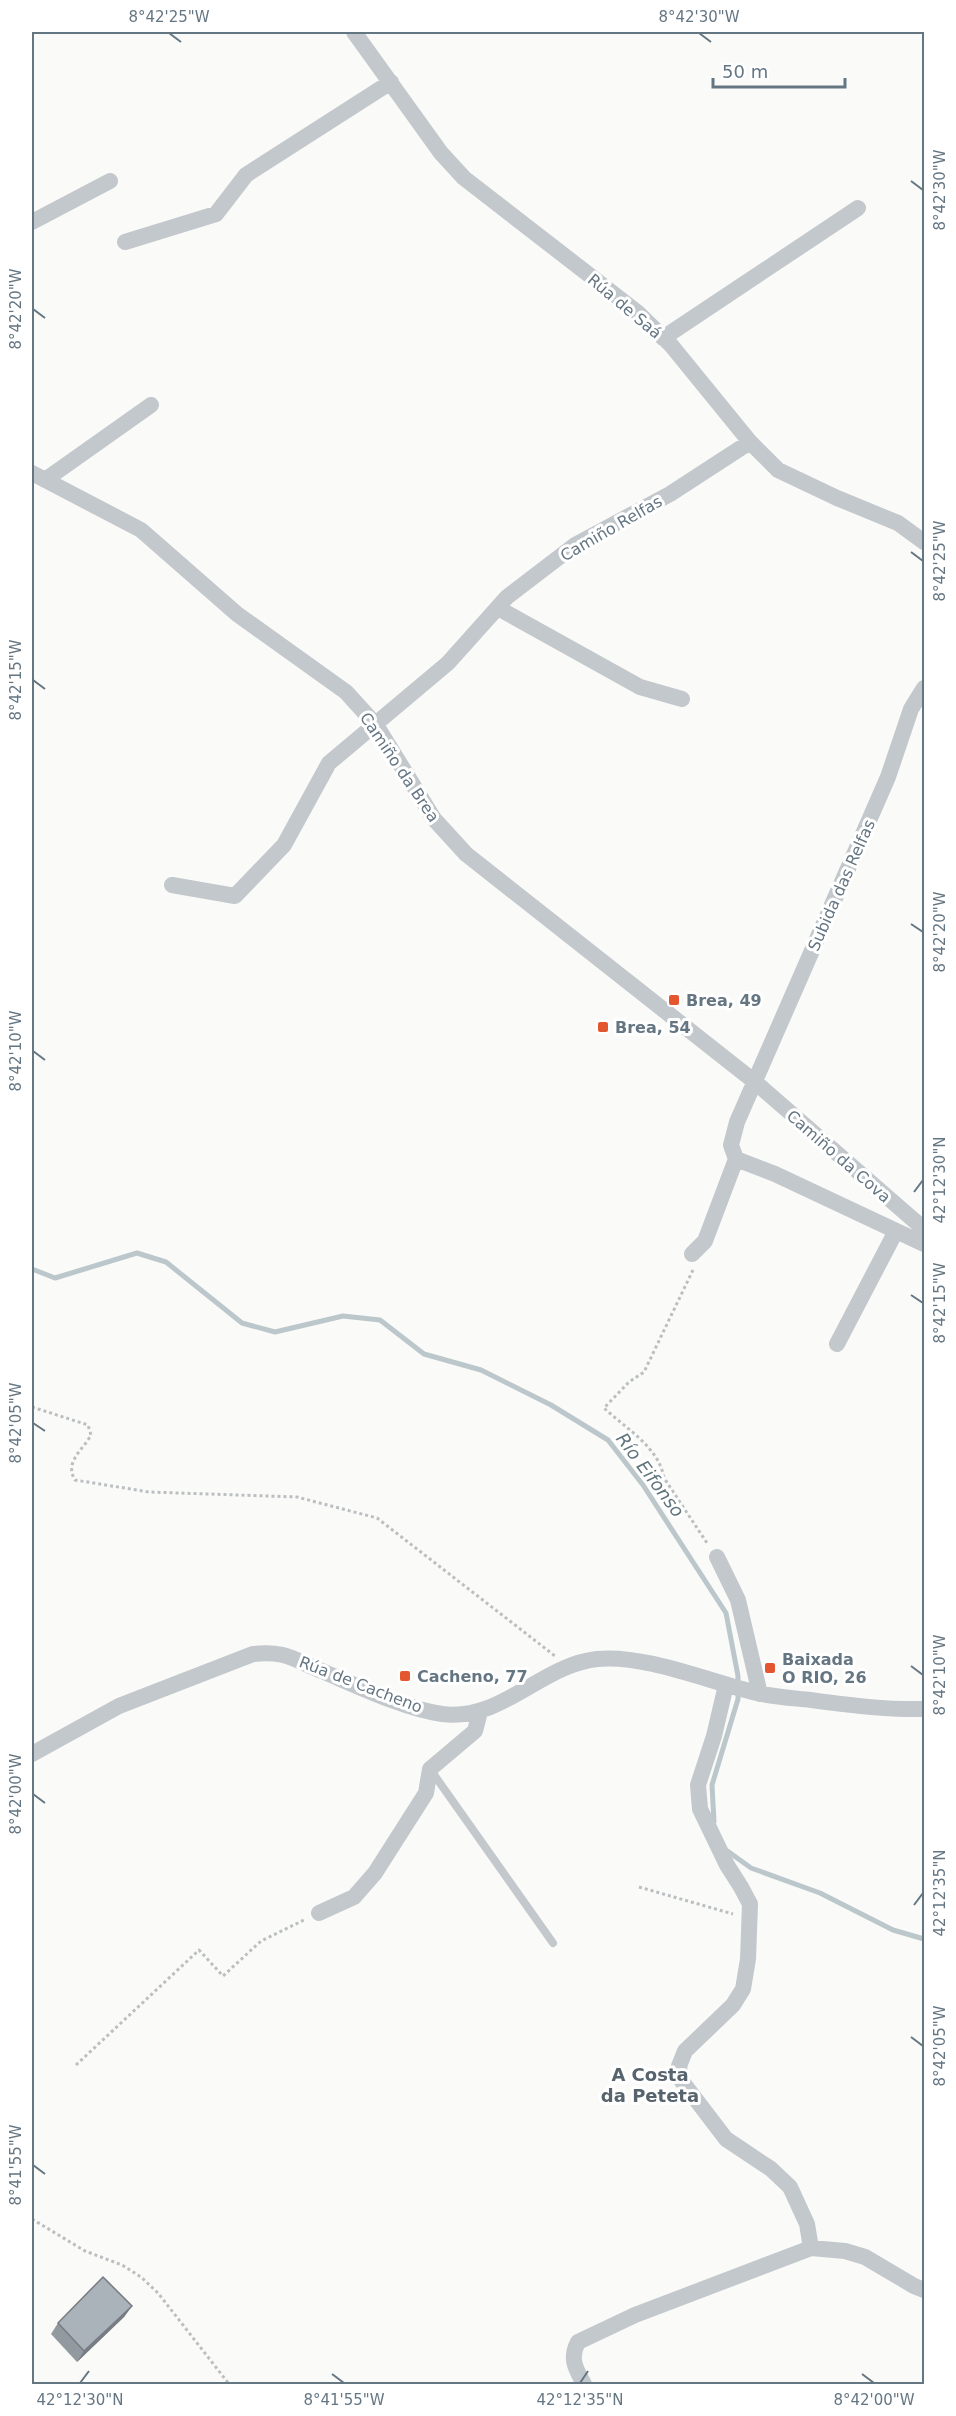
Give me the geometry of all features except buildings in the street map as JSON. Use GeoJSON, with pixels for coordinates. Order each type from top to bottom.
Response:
{"type":"FeatureCollection","features":[{"type":"Feature","properties":{"kind":"street","name":"Rúa de Saá"},"geometry":{"type":"LineString","coordinates":[[354,32],[441,153],[464,178],[637,312],[663,338],[750,441],[778,470],[898,523],[924,542]]}},
{"type":"Feature","properties":{"kind":"street"},"geometry":{"type":"LineString","coordinates":[[125,242],[216,214],[246,175],[391,82]]}},
{"type":"Feature","properties":{"kind":"street"},"geometry":{"type":"LineString","coordinates":[[32,222],[110,181]]}},
{"type":"Feature","properties":{"kind":"street"},"geometry":{"type":"LineString","coordinates":[[663,338],[858,208]]}},
{"type":"Feature","properties":{"kind":"street"},"geometry":{"type":"LineString","coordinates":[[38,477],[151,405]]}},
{"type":"Feature","properties":{"kind":"street","name":"Camiño Relfas"},"geometry":{"type":"LineString","coordinates":[[172,885],[235,896],[284,845],[329,763],[448,663],[507,597],[575,544],[670,494],[750,441]]}},
{"type":"Feature","properties":{"kind":"street","name":"Camiño da Brea"},"geometry":{"type":"LineString","coordinates":[[38,477],[141,530],[237,614],[346,692],[376,725],[434,819],[466,854],[755,1082]]}},
{"type":"Feature","properties":{"kind":"street"},"geometry":{"type":"LineString","coordinates":[[498,608],[640,687],[682,699]]}},
{"type":"Feature","properties":{"kind":"street","name":"Subida das Relfas"},"geometry":{"type":"LineString","coordinates":[[736,1159],[731,1145],[737,1122],[888,777],[911,709],[924,688]]}},
{"type":"Feature","properties":{"kind":"street","name":"Camiño da Cova"},"geometry":{"type":"LineString","coordinates":[[755,1082],[924,1230]]}},
{"type":"Feature","properties":{"kind":"street"},"geometry":{"type":"LineString","coordinates":[[692,1254],[705,1241],[736,1159],[775,1174],[924,1244]]}},
{"type":"Feature","properties":{"kind":"street"},"geometry":{"type":"LineString","coordinates":[[837,1344],[896,1231]]}},
{"type":"Feature","properties":{"kind":"street"},"geometry":{"type":"LineString","coordinates":[[717,1557],[738,1600],[760,1694]]}},
{"type":"Feature","properties":{"kind":"street","name":"Rúa de Cacheno"},"geometry":{"type":"LineString","coordinates":[[32,1754],[45,1744],[119,1706],[253,1654],[271,1652],[287,1655],[319,1671],[411,1706],[441,1714],[464,1715],[480,1712],[568,1666],[598,1659],[642,1662],[760,1694],[884,1710],[924,1709]]}},
{"type":"Feature","properties":{"kind":"street"},"geometry":{"type":"LineString","coordinates":[[730,1686],[698,1785],[700,1809],[727,1865],[750,1904],[748,1959],[743,1989],[733,2005],[685,2051],[678,2066],[681,2080],[726,2139],[771,2169],[790,2187],[807,2224],[811,2248]]}},
{"type":"Feature","properties":{"kind":"street"},"geometry":{"type":"LineString","coordinates":[[319,1913],[354,1897],[375,1873],[426,1793],[430,1769],[475,1731],[480,1712]]}},
{"type":"Feature","properties":{"kind":"street"},"geometry":{"type":"LineString","coordinates":[[584,2385],[572,2361],[573,2351],[578,2342],[635,2315],[811,2248],[845,2251],[865,2257],[924,2290]]}},
{"type":"Feature","properties":{"kind":"lane"},"geometry":{"type":"LineString","coordinates":[[430,1769],[554,1943]]}},
{"type":"Feature","properties":{"kind":"path"},"geometry":{"type":"LineString","coordinates":[[692,1254],[696,1264],[644,1372],[629,1382],[604,1408],[645,1444],[662,1467],[664,1478],[717,1557]]}},
{"type":"Feature","properties":{"kind":"path"},"geometry":{"type":"LineString","coordinates":[[32,1407],[88,1425],[91,1435],[71,1464],[71,1474],[75,1479],[149,1492],[297,1497],[377,1518],[568,1666]]}},
{"type":"Feature","properties":{"kind":"path"},"geometry":{"type":"LineString","coordinates":[[639,1887],[750,1919]]}},
{"type":"Feature","properties":{"kind":"path"},"geometry":{"type":"LineString","coordinates":[[76,2065],[199,1950],[223,1976],[261,1941],[319,1913]]}},
{"type":"Feature","properties":{"kind":"path"},"geometry":{"type":"LineString","coordinates":[[32,2219],[85,2251],[122,2265],[141,2277],[158,2294],[229,2385]]}},
{"type":"Feature","properties":{"kind":"waterway","name":"Río Eifonso"},"geometry":{"type":"LineString","coordinates":[[32,1269],[55,1278],[137,1253],[166,1262],[242,1323],[275,1332],[343,1316],[380,1320],[424,1354],[481,1370],[551,1405],[608,1440],[643,1485],[726,1613],[738,1676],[738,1699],[712,1785],[714,1822]]}},
{"type":"Feature","properties":{"kind":"waterway","name":"Río Eifonso"},"geometry":{"type":"LineString","coordinates":[[726,1850],[751,1868],[820,1893],[893,1930],[924,1939]]}},
{"type":"Feature","properties":{"kind":"place","name":"Brea, 49"},"geometry":{"type":"Point","coordinates":[674,1000]}},
{"type":"Feature","properties":{"kind":"place","name":"Brea, 54"},"geometry":{"type":"Point","coordinates":[603,1027]}},
{"type":"Feature","properties":{"kind":"place","name":"Baixada O RIO, 26"},"geometry":{"type":"Point","coordinates":[770,1668]}},
{"type":"Feature","properties":{"kind":"place","name":"Cacheno, 77"},"geometry":{"type":"Point","coordinates":[405,1676]}},
{"type":"Feature","properties":{"kind":"district","name":"A Costa da Peteta"},"geometry":{"type":"Point","coordinates":[650,2085]}}]}
